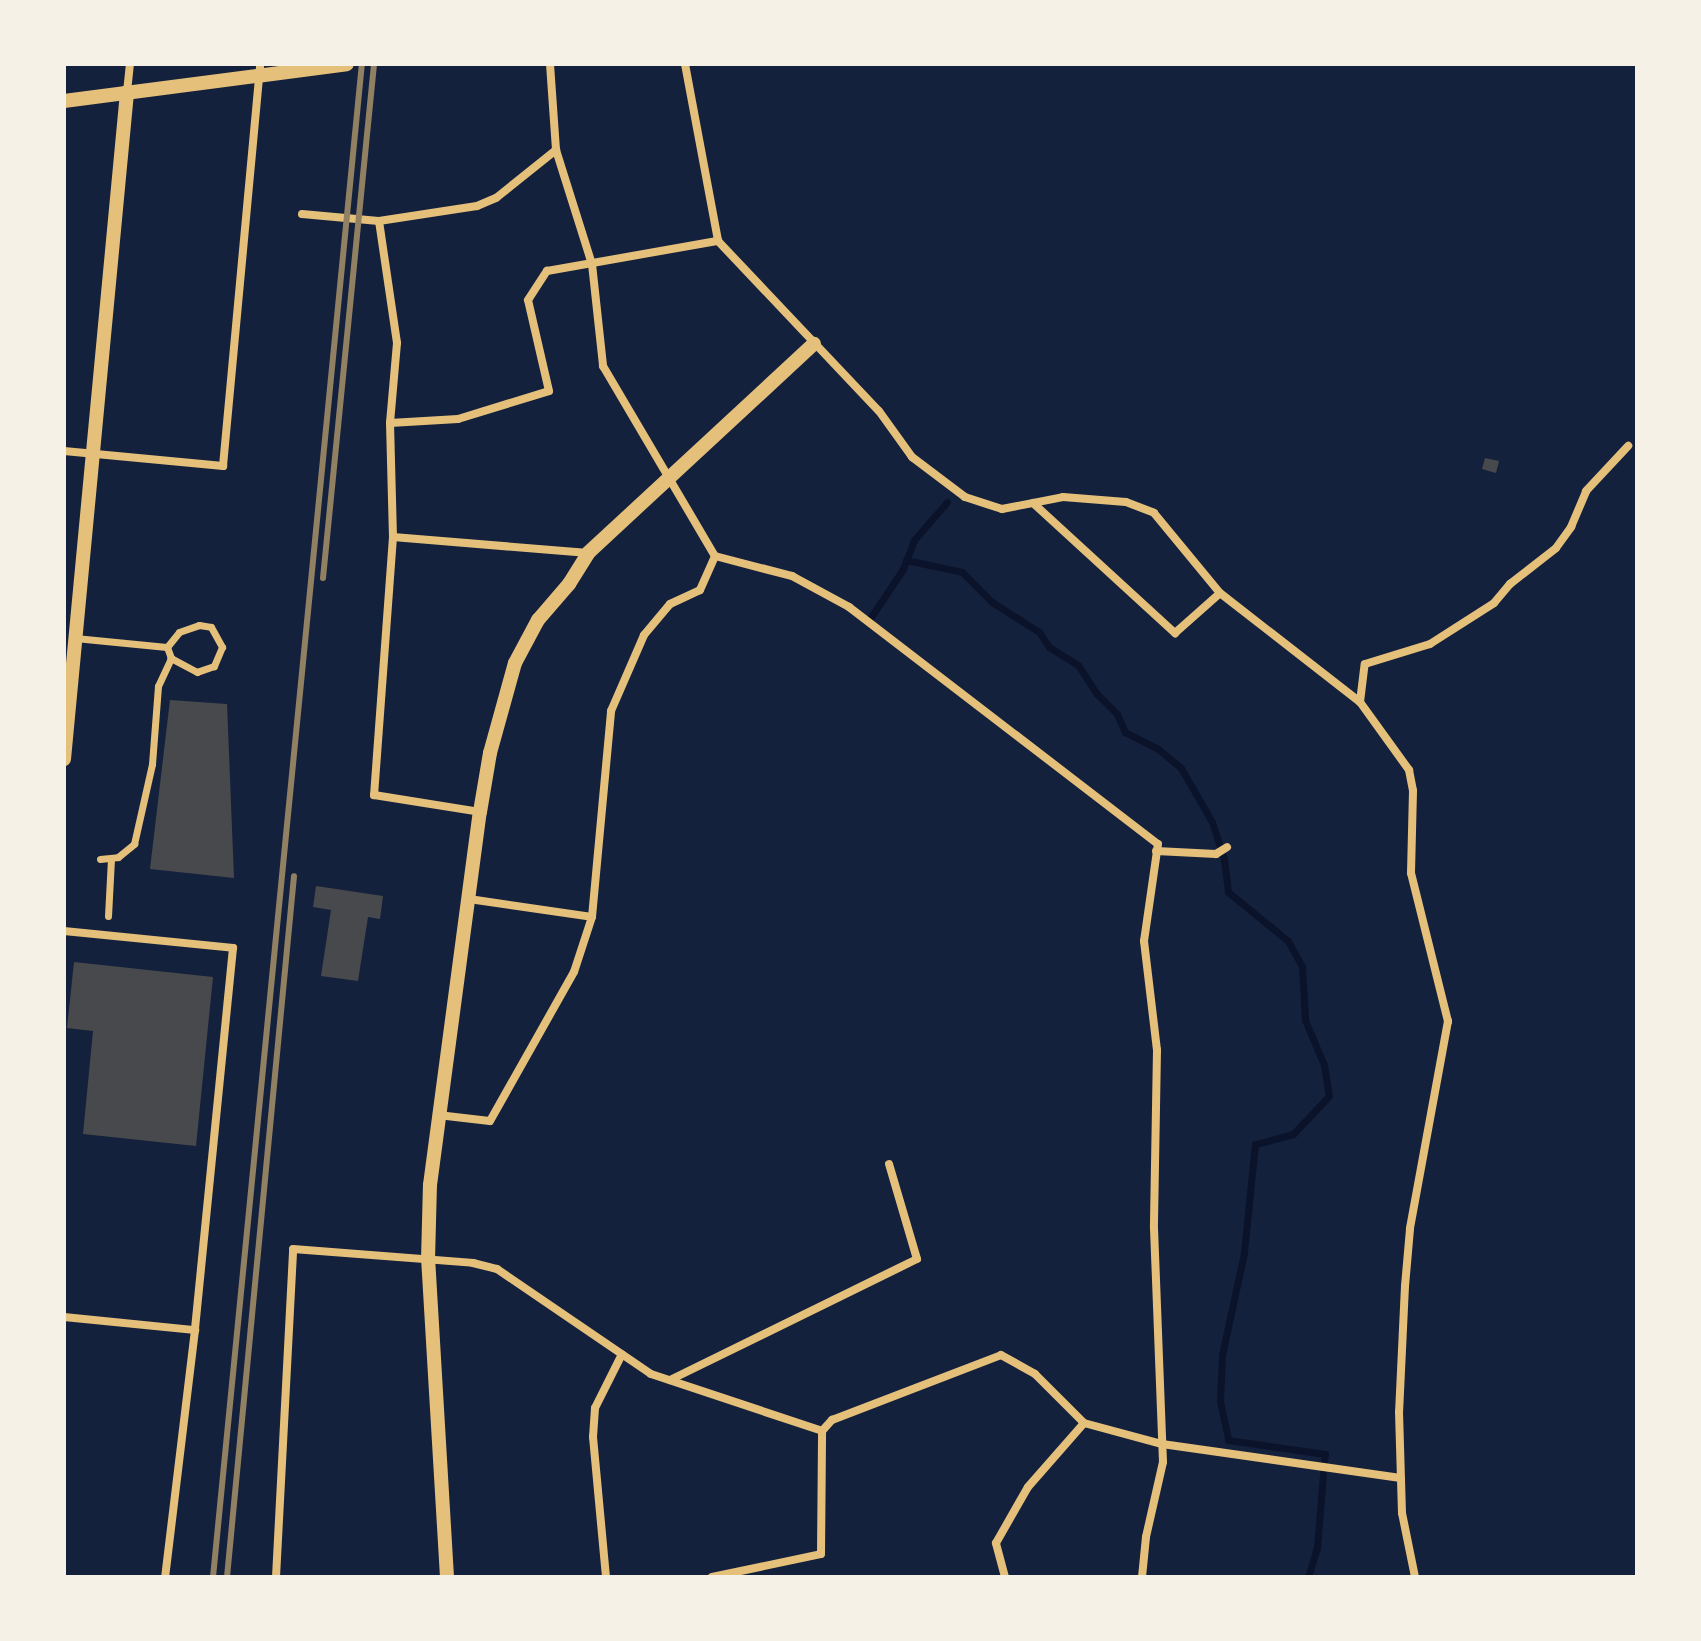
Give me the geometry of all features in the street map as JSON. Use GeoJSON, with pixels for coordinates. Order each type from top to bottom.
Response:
{"type":"FeatureCollection","features":[{"type":"Feature","properties":{"kind":"street"},"geometry":{"type":"LineString","coordinates":[[64,759],[72,630],[95,454],[130,64]]}},
{"type":"Feature","properties":{"kind":"street"},"geometry":{"type":"LineString","coordinates":[[64,101],[259,70],[347,64]]}},
{"type":"Feature","properties":{"kind":"street"},"geometry":{"type":"LineString","coordinates":[[550,64],[556,150],[592,264],[603,366],[715,556],[792,576],[849,607],[1158,844],[1144,941],[1157,1050],[1154,1228],[1163,1462],[1146,1537],[1142,1577]]}},
{"type":"Feature","properties":{"kind":"street"},"geometry":{"type":"LineString","coordinates":[[685,64],[718,241],[879,411],[912,457],[965,497],[1002,509],[1063,497],[1126,502],[1154,513],[1220,593],[1360,702],[1412,779],[1411,873],[1448,1021],[1410,1229],[1399,1412],[1402,1513],[1415,1577]]}},
{"type":"Feature","properties":{"kind":"street"},"geometry":{"type":"LineString","coordinates":[[64,451],[223,466],[259,70]]}},
{"type":"Feature","properties":{"kind":"street"},"geometry":{"type":"LineString","coordinates":[[302,214],[379,221],[477,206],[496,198],[556,150]]}},
{"type":"Feature","properties":{"kind":"street"},"geometry":{"type":"LineString","coordinates":[[379,221],[397,343],[390,423],[393,537],[374,795],[480,812]]}},
{"type":"Feature","properties":{"kind":"street"},"geometry":{"type":"LineString","coordinates":[[390,423],[458,419],[549,391],[528,300],[547,271],[718,241]]}},
{"type":"Feature","properties":{"kind":"street"},"geometry":{"type":"LineString","coordinates":[[447,1577],[428,1260],[430,1185],[480,812],[490,753],[515,663],[538,620],[569,584],[588,553],[814,344]]}},
{"type":"Feature","properties":{"kind":"street"},"geometry":{"type":"LineString","coordinates":[[1360,702],[1365,664],[1430,644],[1494,603],[1510,584],[1556,548],[1571,527],[1586,491],[1628,446]]}},
{"type":"Feature","properties":{"kind":"street"},"geometry":{"type":"LineString","coordinates":[[1033,503],[1175,633],[1220,593]]}},
{"type":"Feature","properties":{"kind":"street"},"geometry":{"type":"LineString","coordinates":[[393,537],[588,553]]}},
{"type":"Feature","properties":{"kind":"street"},"geometry":{"type":"LineString","coordinates":[[438,1115],[490,1121],[574,972],[592,917],[611,711],[644,635],[670,604],[700,590],[715,556]]}},
{"type":"Feature","properties":{"kind":"street"},"geometry":{"type":"LineString","coordinates":[[199,625],[211,627],[222,647],[219,659],[206,671],[197,672],[171,658],[167,647],[179,632],[199,625]]}},
{"type":"Feature","properties":{"kind":"street"},"geometry":{"type":"LineString","coordinates":[[72,630],[167,647]]}},
{"type":"Feature","properties":{"kind":"street"},"geometry":{"type":"LineString","coordinates":[[100,859],[111,859],[134,844],[152,764],[158,686],[171,658]]}},
{"type":"Feature","properties":{"kind":"street"},"geometry":{"type":"LineString","coordinates":[[1156,851],[1216,854],[1227,847]]}},
{"type":"Feature","properties":{"kind":"street"},"geometry":{"type":"LineString","coordinates":[[108,916],[111,859]]}},
{"type":"Feature","properties":{"kind":"street"},"geometry":{"type":"LineString","coordinates":[[469,899],[592,917]]}},
{"type":"Feature","properties":{"kind":"street"},"geometry":{"type":"LineString","coordinates":[[64,931],[233,948],[195,1330],[165,1577]]}},
{"type":"Feature","properties":{"kind":"street"},"geometry":{"type":"LineString","coordinates":[[670,1380],[917,1259],[889,1164]]}},
{"type":"Feature","properties":{"kind":"street"},"geometry":{"type":"LineString","coordinates":[[276,1577],[293,1249],[473,1263],[497,1269],[651,1374],[822,1431]]}},
{"type":"Feature","properties":{"kind":"street"},"geometry":{"type":"LineString","coordinates":[[64,1317],[195,1330]]}},
{"type":"Feature","properties":{"kind":"street"},"geometry":{"type":"LineString","coordinates":[[606,1577],[593,1437],[595,1408],[622,1354]]}},
{"type":"Feature","properties":{"kind":"street"},"geometry":{"type":"LineString","coordinates":[[712,1577],[821,1554],[822,1431],[832,1420],[1001,1355],[1035,1374],[1084,1423],[1162,1444],[1401,1478]]}},
{"type":"Feature","properties":{"kind":"street"},"geometry":{"type":"LineString","coordinates":[[1005,1577],[996,1543],[1028,1487],[1084,1423]]}},
{"type":"Feature","properties":{"kind":"building"},"geometry":{"type":"Polygon","coordinates":[[[1485,458],[1499,461],[1496,473],[1482,469],[1485,458]]]}},
{"type":"Feature","properties":{"kind":"building"},"geometry":{"type":"Polygon","coordinates":[[[170,700],[227,704],[234,878],[150,869],[170,700]]]}},
{"type":"Feature","properties":{"kind":"building"},"geometry":{"type":"Polygon","coordinates":[[[316,886],[383,896],[380,919],[368,917],[358,981],[321,976],[331,910],[313,907],[316,886]]]}},
{"type":"Feature","properties":{"kind":"building"},"geometry":{"type":"Polygon","coordinates":[[[74,962],[213,977],[196,1146],[83,1134],[93,1031],[67,1028],[74,962]]]}},
{"type":"Feature","properties":{"kind":"waterway"},"geometry":{"type":"LineString","coordinates":[[871,617],[903,569],[914,540],[947,502]]}},
{"type":"Feature","properties":{"kind":"waterway"},"geometry":{"type":"LineString","coordinates":[[906,560],[962,572],[992,602],[1039,632],[1049,647],[1078,665],[1097,694],[1117,714],[1125,732],[1157,748],[1181,768],[1212,822],[1224,859],[1228,892],[1288,941],[1302,966],[1305,1020],[1324,1065],[1329,1096],[1293,1134],[1255,1144],[1244,1253],[1222,1355],[1220,1401],[1228,1440],[1325,1454],[1324,1462]]}},
{"type":"Feature","properties":{"kind":"waterway"},"geometry":{"type":"LineString","coordinates":[[1308,1577],[1317,1548],[1323,1473]]}},
{"type":"Feature","properties":{"kind":"railway"},"geometry":{"type":"LineString","coordinates":[[213,1577],[362,64]]}},
{"type":"Feature","properties":{"kind":"railway"},"geometry":{"type":"LineString","coordinates":[[323,578],[374,64]]}},
{"type":"Feature","properties":{"kind":"railway"},"geometry":{"type":"LineString","coordinates":[[227,1577],[294,876]]}}]}
